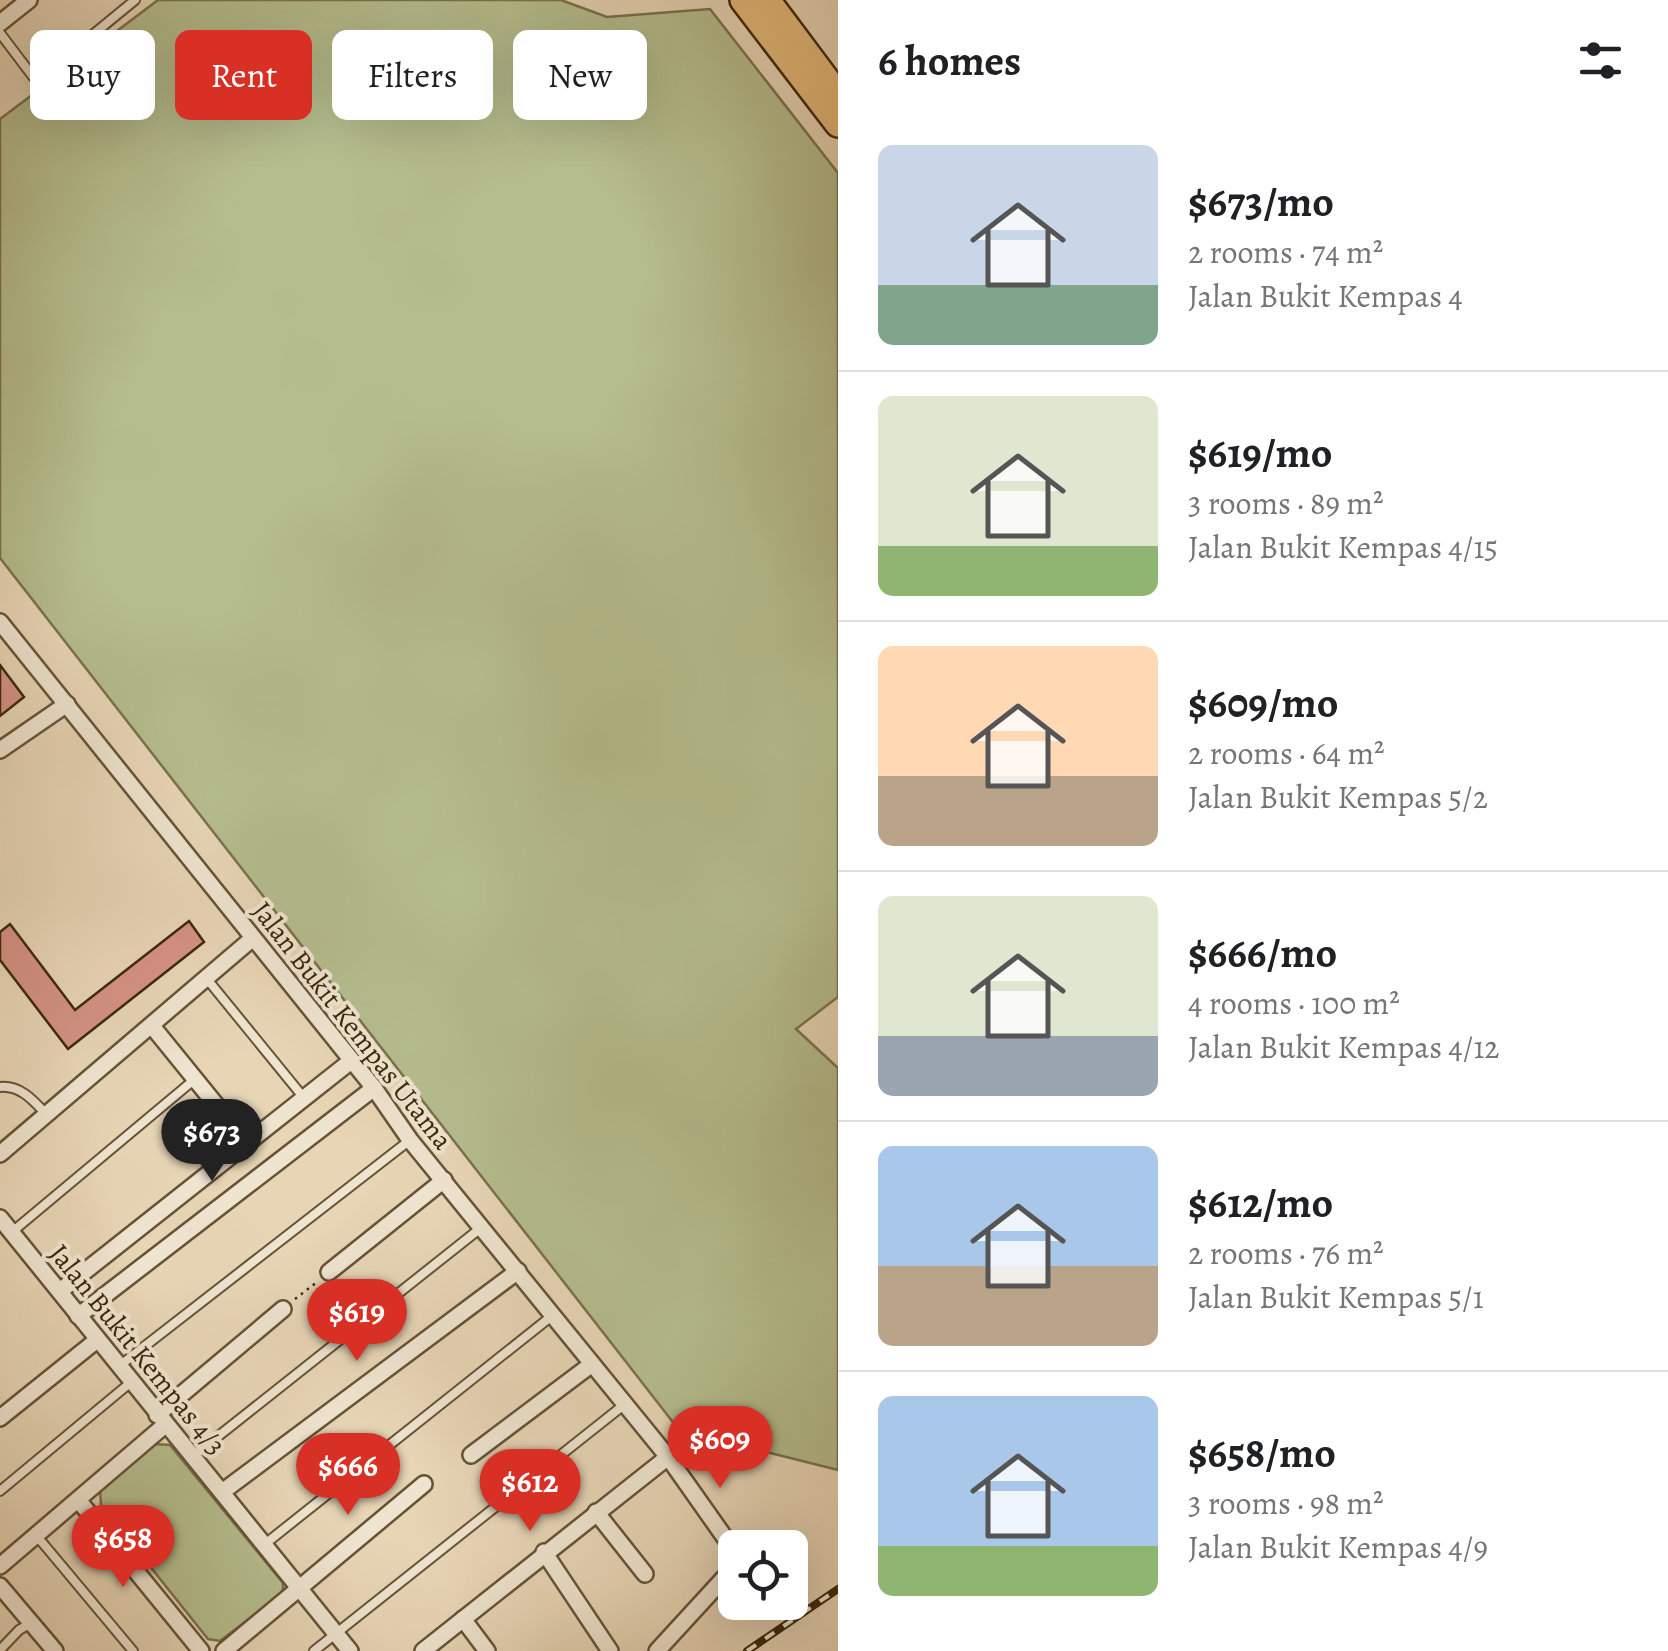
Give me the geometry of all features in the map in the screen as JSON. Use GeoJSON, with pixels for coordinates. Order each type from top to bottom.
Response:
{"type":"FeatureCollection","features":[{"type":"Feature","properties":{"kind":"main road"},"geometry":{"type":"LineString","coordinates":[[743,0],[838,124]]}},
{"type":"Feature","properties":{"kind":"main road"},"geometry":{"type":"LineString","coordinates":[[766,0],[838,95]]}},
{"type":"Feature","properties":{"kind":"street"},"geometry":{"type":"LineString","coordinates":[[0,24],[29,0]]}},
{"type":"Feature","properties":{"kind":"street","name":"Jalan Bukit Kempas Utama"},"geometry":{"type":"LineString","coordinates":[[0,622],[374,1088],[410,1140],[668,1456],[720,1530]]}},
{"type":"Feature","properties":{"kind":"street"},"geometry":{"type":"LineString","coordinates":[[0,750],[68,704]]}},
{"type":"Feature","properties":{"kind":"street"},"geometry":{"type":"LineString","coordinates":[[0,1154],[253,938]]}},
{"type":"Feature","properties":{"kind":"street"},"geometry":{"type":"LineString","coordinates":[[152,1026],[247,1143]]}},
{"type":"Feature","properties":{"kind":"street"},"geometry":{"type":"LineString","coordinates":[[60,1291],[351,1060]]}},
{"type":"Feature","properties":{"kind":"street"},"geometry":{"type":"LineString","coordinates":[[78,1316],[374,1088]]}},
{"type":"Feature","properties":{"kind":"street"},"geometry":{"type":"LineString","coordinates":[[330,1272],[444,1180]]}},
{"type":"Feature","properties":{"kind":"street","name":"Jalan Bukit Kempas 4/3"},"geometry":{"type":"LineString","coordinates":[[0,1218],[6,1237],[60,1291],[130,1383],[350,1651]]}},
{"type":"Feature","properties":{"kind":"street"},"geometry":{"type":"LineString","coordinates":[[222,1492],[518,1272]]}},
{"type":"Feature","properties":{"kind":"street"},"geometry":{"type":"LineString","coordinates":[[0,1566],[79,1501],[283,1309]]}},
{"type":"Feature","properties":{"kind":"street"},"geometry":{"type":"LineString","coordinates":[[0,1418],[97,1340]]}},
{"type":"Feature","properties":{"kind":"street"},"geometry":{"type":"LineString","coordinates":[[470,1455],[592,1364]]}},
{"type":"Feature","properties":{"kind":"street"},"geometry":{"type":"LineString","coordinates":[[423,1651],[668,1456]]}},
{"type":"Feature","properties":{"kind":"street"},"geometry":{"type":"LineString","coordinates":[[224,1651],[424,1484]]}},
{"type":"Feature","properties":{"kind":"street"},"geometry":{"type":"LineString","coordinates":[[79,1501],[201,1651]]}},
{"type":"Feature","properties":{"kind":"street"},"geometry":{"type":"LineString","coordinates":[[596,1512],[645,1574]]}},
{"type":"Feature","properties":{"kind":"street"},"geometry":{"type":"LineString","coordinates":[[544,1552],[610,1651]]}},
{"type":"Feature","properties":{"kind":"street"},"geometry":{"type":"LineString","coordinates":[[656,1651],[718,1584]]}},
{"type":"Feature","properties":{"kind":"street"},"geometry":{"type":"LineString","coordinates":[[0,1586],[55,1651]]}},
{"type":"Feature","properties":{"kind":"street"},"geometry":{"type":"LineString","coordinates":[[463,1618],[487,1651]]}},
{"type":"Feature","properties":{"kind":"lane"},"geometry":{"type":"LineString","coordinates":[[0,33],[34,78],[52,69],[135,0]]}},
{"type":"Feature","properties":{"kind":"lane"},"geometry":{"type":"LineString","coordinates":[[206,978],[304,1098]]}},
{"type":"Feature","properties":{"kind":"lane"},"geometry":{"type":"LineString","coordinates":[[6,1237],[195,1078]]}},
{"type":"Feature","properties":{"kind":"lane"},"geometry":{"type":"LineString","coordinates":[[0,1087],[29,1096],[46,1114]]}},
{"type":"Feature","properties":{"kind":"lane"},"geometry":{"type":"LineString","coordinates":[[118,1366],[410,1140]]}},
{"type":"Feature","properties":{"kind":"lane"},"geometry":{"type":"LineString","coordinates":[[191,1457],[482,1227]]}},
{"type":"Feature","properties":{"kind":"lane"},"geometry":{"type":"LineString","coordinates":[[265,1544],[553,1315]]}},
{"type":"Feature","properties":{"kind":"lane"},"geometry":{"type":"LineString","coordinates":[[0,1491],[130,1383]]}},
{"type":"Feature","properties":{"kind":"lane"},"geometry":{"type":"LineString","coordinates":[[314,1651],[625,1404]]}},
{"type":"Feature","properties":{"kind":"lane"},"geometry":{"type":"LineString","coordinates":[[36,1535],[132,1651]]}},
{"type":"Feature","properties":{"kind":"lane"},"geometry":{"type":"LineString","coordinates":[[0,1650],[18,1630],[31,1623]]}},
{"type":"Feature","properties":{"kind":"path"},"geometry":{"type":"LineString","coordinates":[[283,1309],[330,1272]]}},
{"type":"Feature","properties":{"kind":"green space"},"geometry":{"type":"Polygon","coordinates":[[[158,0],[561,0],[607,17],[710,9],[838,173],[838,997],[796,1029],[838,1068],[838,1470],[679,1430],[0,558],[0,119],[30,96],[30,120],[155,120],[155,30],[118,30],[158,0]]]}},
{"type":"Feature","properties":{"kind":"green space"},"geometry":{"type":"Polygon","coordinates":[[[155,1444],[170,1445],[283,1583],[283,1593],[220,1641],[208,1639],[101,1505],[100,1489],[155,1444]]]}},
{"type":"Feature","properties":{"kind":"building"},"geometry":{"type":"Polygon","coordinates":[[[0,665],[24,697],[0,716],[0,665]]]}},
{"type":"Feature","properties":{"kind":"building"},"geometry":{"type":"Polygon","coordinates":[[[189,921],[204,942],[68,1049],[0,960],[0,932],[10,924],[75,1010],[189,921]]]}},
{"type":"Feature","properties":{"kind":"railway"},"geometry":{"type":"LineString","coordinates":[[747,1651],[838,1589]]}}]}
